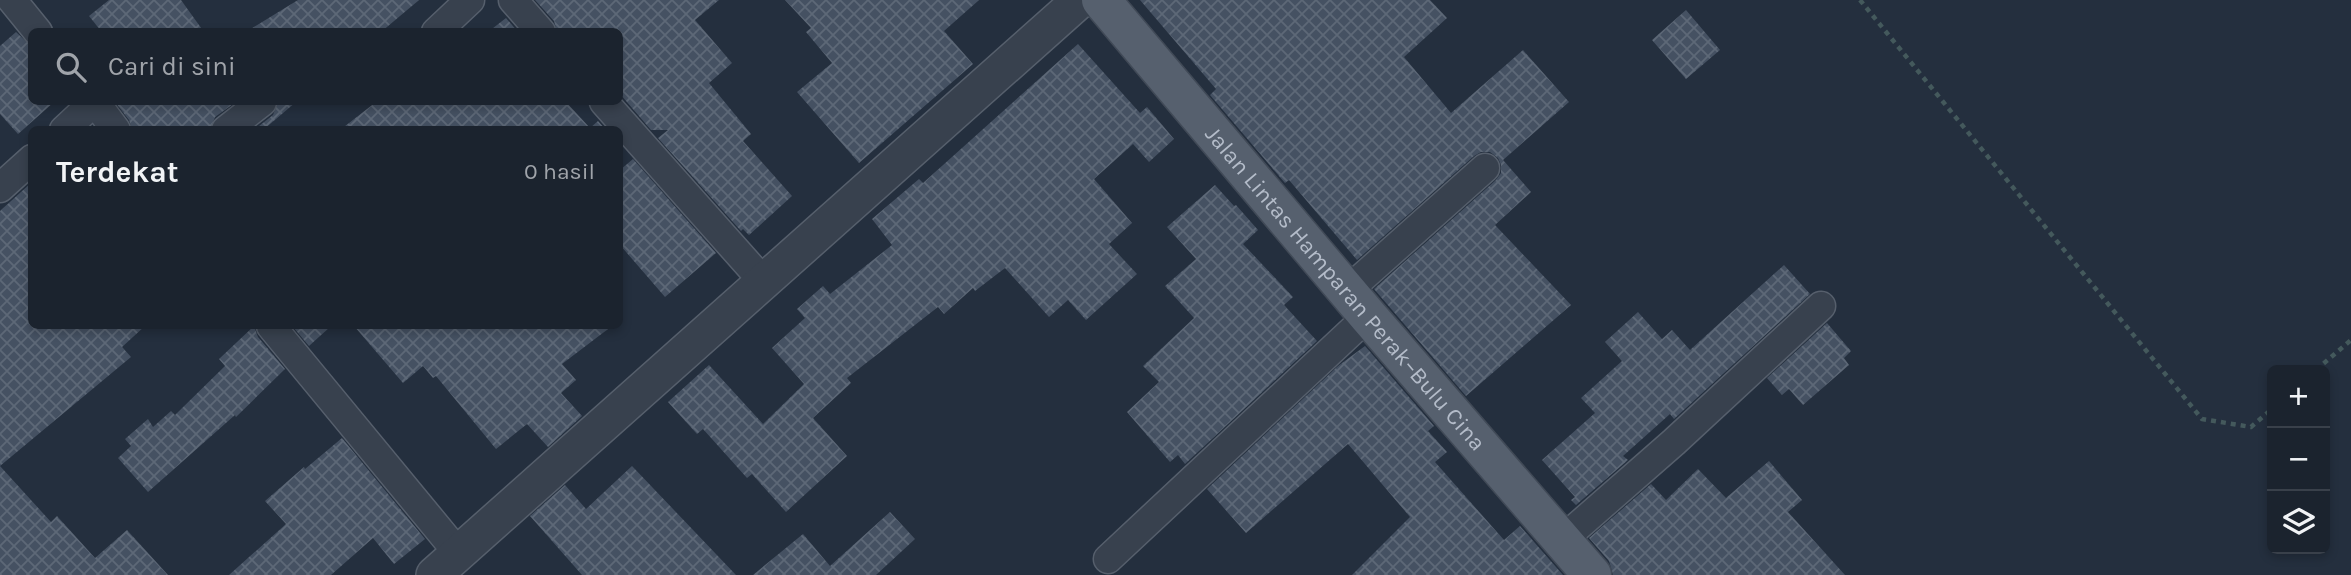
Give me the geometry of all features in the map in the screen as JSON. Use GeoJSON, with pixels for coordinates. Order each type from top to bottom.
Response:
{"type":"FeatureCollection","features":[{"type":"Feature","properties":{"kind":"main road","name":"Jalan Lintas Hamparan Perak–Bulu Cina"},"geometry":{"type":"LineString","coordinates":[[1101,0],[1592,575]]}},
{"type":"Feature","properties":{"kind":"street"},"geometry":{"type":"LineString","coordinates":[[12,0],[35,28]]}},
{"type":"Feature","properties":{"kind":"street"},"geometry":{"type":"LineString","coordinates":[[440,28],[470,0]]}},
{"type":"Feature","properties":{"kind":"street"},"geometry":{"type":"LineString","coordinates":[[513,0],[538,28]]}},
{"type":"Feature","properties":{"kind":"street"},"geometry":{"type":"LineString","coordinates":[[273,329],[447,564],[1080,0]]}},
{"type":"Feature","properties":{"kind":"street"},"geometry":{"type":"LineString","coordinates":[[68,126],[92,105]]}},
{"type":"Feature","properties":{"kind":"street"},"geometry":{"type":"LineString","coordinates":[[97,105],[113,126]]}},
{"type":"Feature","properties":{"kind":"street"},"geometry":{"type":"LineString","coordinates":[[231,126],[258,105]]}},
{"type":"Feature","properties":{"kind":"street"},"geometry":{"type":"LineString","coordinates":[[607,105],[763,281]]}},
{"type":"Feature","properties":{"kind":"street"},"geometry":{"type":"LineString","coordinates":[[0,188],[28,163]]}},
{"type":"Feature","properties":{"kind":"street"},"geometry":{"type":"LineString","coordinates":[[1108,559],[1358,304],[1485,168]]}},
{"type":"Feature","properties":{"kind":"street"},"geometry":{"type":"LineString","coordinates":[[1562,540],[1674,442],[1821,306]]}},
{"type":"Feature","properties":{"kind":"path"},"geometry":{"type":"LineString","coordinates":[[1860,0],[2202,419],[2251,427],[2267,413]]}},
{"type":"Feature","properties":{"kind":"path"},"geometry":{"type":"LineString","coordinates":[[2322,365],[2351,340]]}},
{"type":"Feature","properties":{"kind":"building"},"geometry":{"type":"Polygon","coordinates":[[[109,0],[181,0],[201,28],[99,28],[89,16],[109,0]]]}},
{"type":"Feature","properties":{"kind":"building"},"geometry":{"type":"Polygon","coordinates":[[[298,0],[419,0],[386,28],[252,28],[298,0]]]}},
{"type":"Feature","properties":{"kind":"building"},"geometry":{"type":"Polygon","coordinates":[[[535,0],[719,0],[695,20],[732,63],[709,83],[751,134],[743,141],[792,196],[749,235],[743,229],[741,231],[658,138],[668,130],[651,130],[623,97],[623,28],[556,28],[554,21],[535,0]]]}},
{"type":"Feature","properties":{"kind":"building"},"geometry":{"type":"Polygon","coordinates":[[[785,0],[979,0],[944,31],[973,64],[859,163],[797,92],[832,63],[806,32],[811,28],[785,0]]]}},
{"type":"Feature","properties":{"kind":"building"},"geometry":{"type":"Polygon","coordinates":[[[1140,0],[1430,0],[1447,18],[1404,57],[1451,113],[1523,50],[1569,102],[1503,160],[1531,192],[1495,225],[1571,305],[1466,396],[1374,289],[1496,180],[1501,173],[1498,158],[1490,152],[1481,152],[1474,156],[1357,260],[1289,180],[1285,183],[1210,95],[1216,89],[1140,0]]]}},
{"type":"Feature","properties":{"kind":"building"},"geometry":{"type":"Polygon","coordinates":[[[1686,10],[1720,50],[1686,79],[1652,40],[1686,10]]]}},
{"type":"Feature","properties":{"kind":"building"},"geometry":{"type":"Polygon","coordinates":[[[506,18],[515,28],[493,28],[506,18]]]}},
{"type":"Feature","properties":{"kind":"building"},"geometry":{"type":"Polygon","coordinates":[[[16,32],[28,43],[28,105],[51,105],[18,134],[0,114],[0,46],[16,32]]]}},
{"type":"Feature","properties":{"kind":"building"},"geometry":{"type":"Polygon","coordinates":[[[1078,44],[1140,113],[1147,107],[1174,139],[1149,162],[1133,144],[1094,179],[1132,223],[1109,244],[1137,274],[1086,320],[1068,300],[1049,317],[1005,268],[975,291],[973,288],[944,314],[938,307],[847,378],[851,383],[813,418],[847,456],[786,512],[752,474],[747,478],[703,429],[697,434],[668,402],[709,365],[763,424],[804,384],[772,348],[805,318],[797,309],[823,286],[830,294],[892,245],[872,219],[919,179],[923,183],[1078,44]]]}},
{"type":"Feature","properties":{"kind":"building"},"geometry":{"type":"Polygon","coordinates":[[[117,105],[232,105],[215,117],[212,126],[131,126],[117,105]]]}},
{"type":"Feature","properties":{"kind":"building"},"geometry":{"type":"Polygon","coordinates":[[[277,105],[292,105],[268,126],[259,126],[273,115],[277,105]]]}},
{"type":"Feature","properties":{"kind":"building"},"geometry":{"type":"Polygon","coordinates":[[[372,105],[569,105],[588,126],[345,126],[372,105]]]}},
{"type":"Feature","properties":{"kind":"building"},"geometry":{"type":"Polygon","coordinates":[[[633,159],[716,253],[665,297],[623,248],[623,167],[633,159]]]}},
{"type":"Feature","properties":{"kind":"building"},"geometry":{"type":"Polygon","coordinates":[[[1215,185],[1258,230],[1243,244],[1293,297],[1284,305],[1317,341],[1185,464],[1178,455],[1170,462],[1127,412],[1159,382],[1143,366],[1194,318],[1165,286],[1196,259],[1167,227],[1215,185]]]}},
{"type":"Feature","properties":{"kind":"building"},"geometry":{"type":"Polygon","coordinates":[[[28,186],[28,329],[142,329],[122,347],[131,357],[0,466],[0,211],[28,186]]]}},
{"type":"Feature","properties":{"kind":"building"},"geometry":{"type":"Polygon","coordinates":[[[1784,265],[1810,294],[1674,419],[1670,414],[1623,456],[1628,460],[1576,505],[1571,500],[1575,497],[1542,460],[1595,413],[1581,398],[1622,361],[1605,342],[1638,312],[1662,339],[1672,330],[1690,350],[1784,265]]]}},
{"type":"Feature","properties":{"kind":"building"},"geometry":{"type":"Polygon","coordinates":[[[1827,323],[1851,351],[1844,358],[1849,365],[1803,405],[1789,389],[1782,395],[1767,378],[1827,323]]]}},
{"type":"Feature","properties":{"kind":"building"},"geometry":{"type":"Polygon","coordinates":[[[251,329],[255,329],[258,337],[285,369],[236,417],[235,415],[148,492],[118,458],[131,446],[125,439],[148,419],[153,427],[171,411],[175,415],[225,366],[219,359],[251,329]]]}},
{"type":"Feature","properties":{"kind":"building"},"geometry":{"type":"Polygon","coordinates":[[[295,329],[328,329],[309,346],[295,329]]]}},
{"type":"Feature","properties":{"kind":"building"},"geometry":{"type":"Polygon","coordinates":[[[357,329],[608,329],[562,364],[576,380],[561,393],[582,416],[548,447],[527,424],[496,449],[436,376],[433,378],[423,366],[403,383],[357,329]]]}},
{"type":"Feature","properties":{"kind":"building"},"geometry":{"type":"Polygon","coordinates":[[[1365,346],[1434,426],[1428,431],[1447,452],[1435,462],[1504,540],[1520,526],[1563,575],[1352,575],[1410,517],[1348,444],[1246,533],[1207,489],[1338,366],[1365,346]]]}},
{"type":"Feature","properties":{"kind":"building"},"geometry":{"type":"Polygon","coordinates":[[[342,438],[425,539],[394,564],[373,538],[331,575],[229,575],[286,524],[265,501],[342,438]]]}},
{"type":"Feature","properties":{"kind":"building"},"geometry":{"type":"Polygon","coordinates":[[[1769,461],[1802,500],[1788,512],[1845,575],[1613,575],[1609,561],[1589,538],[1651,484],[1666,500],[1698,469],[1726,498],[1769,461]]]}},
{"type":"Feature","properties":{"kind":"building"},"geometry":{"type":"Polygon","coordinates":[[[0,466],[51,522],[57,516],[95,558],[127,530],[168,575],[0,575],[0,466]]]}},
{"type":"Feature","properties":{"kind":"building"},"geometry":{"type":"Polygon","coordinates":[[[632,466],[736,575],[582,575],[530,516],[565,485],[586,509],[632,466]]]}},
{"type":"Feature","properties":{"kind":"building"},"geometry":{"type":"Polygon","coordinates":[[[890,512],[915,539],[876,575],[753,575],[803,534],[830,566],[890,512]]]}}]}
